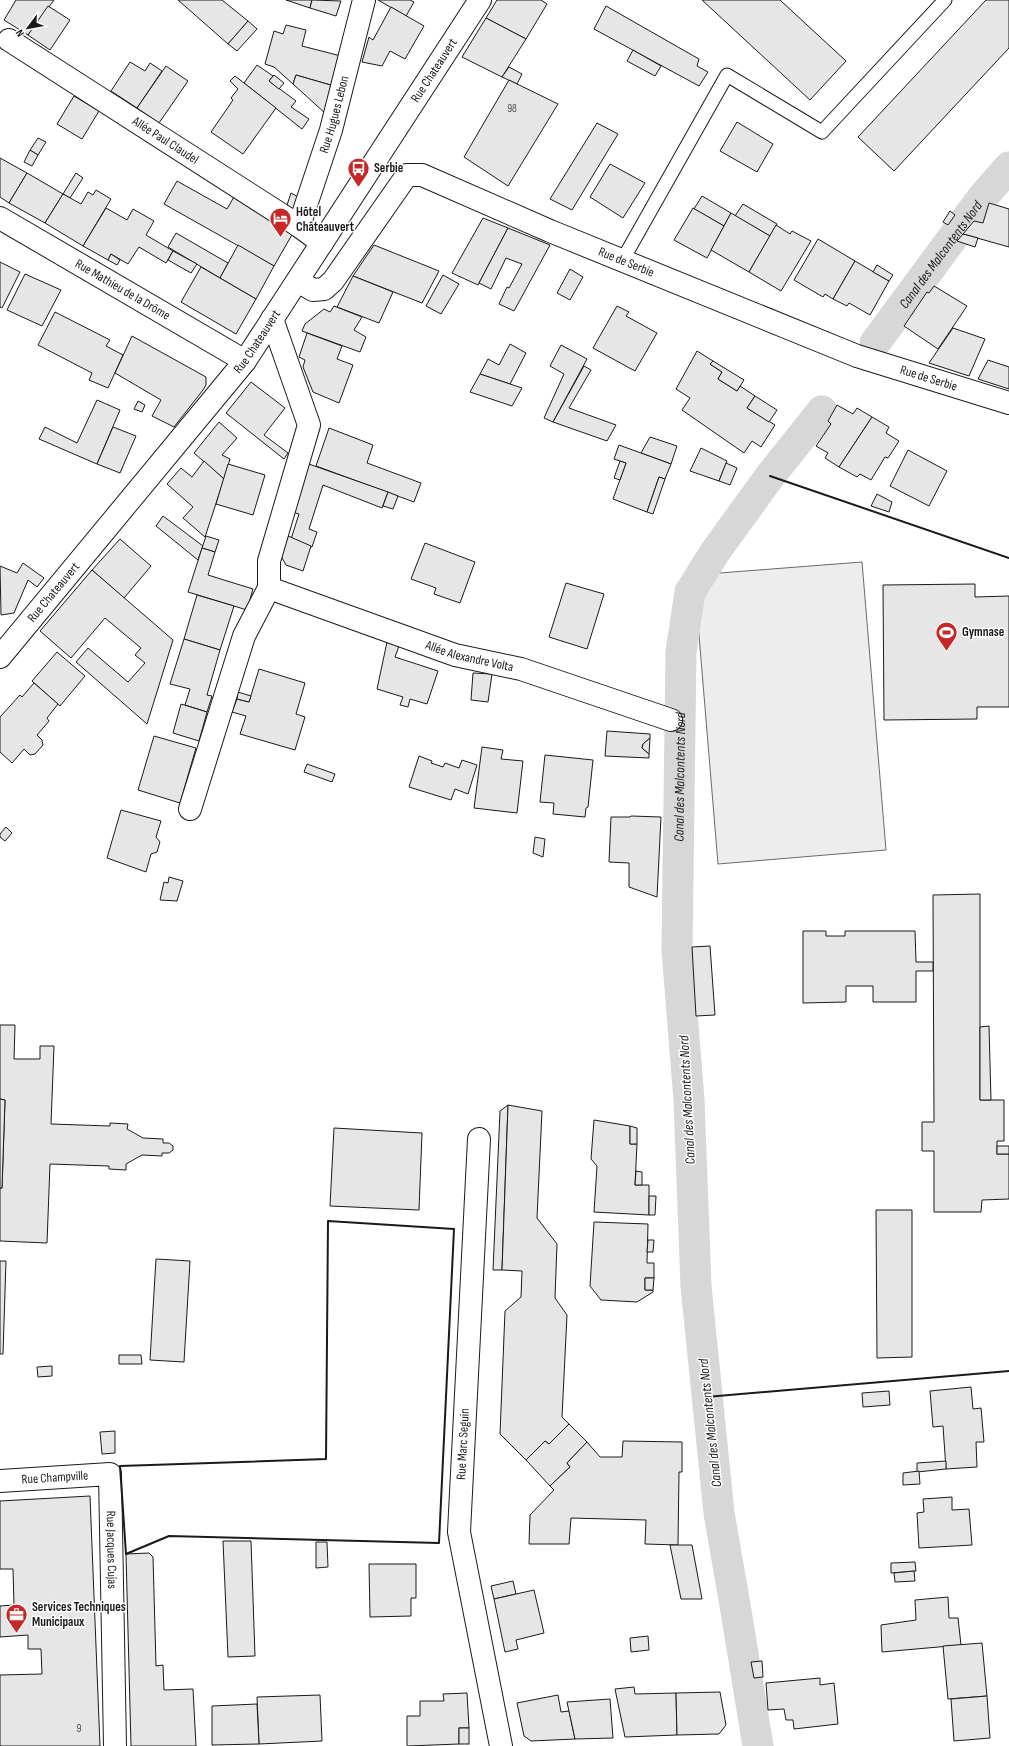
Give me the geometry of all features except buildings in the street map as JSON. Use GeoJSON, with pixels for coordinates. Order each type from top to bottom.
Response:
{"type":"FeatureCollection","features":[{"type":"Feature","properties":{"kind":"street","name":"Rue Hugues Lebon"},"geometry":{"type":"LineString","coordinates":[[299,226],[331,130],[364,0]]}},
{"type":"Feature","properties":{"kind":"street","name":"Rue Chateauvert"},"geometry":{"type":"LineString","coordinates":[[3,648],[245,361],[480,0]]}},
{"type":"Feature","properties":{"kind":"street","name":"Allée Paul Claudel"},"geometry":{"type":"LineString","coordinates":[[9,40],[299,226],[322,243]]}},
{"type":"Feature","properties":{"kind":"street","name":"Rue de Serbie"},"geometry":{"type":"LineString","coordinates":[[298,281],[313,290],[324,289],[333,281],[406,175],[422,174],[550,231],[622,261],[864,358],[1009,403]]}},
{"type":"Feature","properties":{"kind":"street","name":"Rue Mathieu de la Drôme"},"geometry":{"type":"LineString","coordinates":[[0,218],[245,361]]}},
{"type":"Feature","properties":{"kind":"street"},"geometry":{"type":"LineString","coordinates":[[190,809],[244,636],[269,588],[269,561],[308,425],[272,319]]}},
{"type":"Feature","properties":{"kind":"street","name":"Allée Alexandre Volta"},"geometry":{"type":"LineString","coordinates":[[269,588],[455,656],[521,669],[671,720]]}},
{"type":"Feature","properties":{"kind":"street","name":"Rue Marc Seguin"},"geometry":{"type":"LineString","coordinates":[[479,1139],[459,1532],[501,1746]]}},
{"type":"Feature","properties":{"kind":"street","name":"Rue Champville"},"geometry":{"type":"LineString","coordinates":[[0,1481],[110,1474]]}},
{"type":"Feature","properties":{"kind":"street","name":"Rue Jacques Cujas"},"geometry":{"type":"LineString","coordinates":[[110,1474],[115,1746]]}},
{"type":"Feature","properties":{"kind":"lane"},"geometry":{"type":"LineString","coordinates":[[622,261],[727,75],[822,132],[945,0]]}},
{"type":"Feature","properties":{"kind":"shaded area"},"geometry":{"type":"Polygon","coordinates":[[[862,562],[886,850],[718,864],[694,575],[862,562]]]}},
{"type":"Feature","properties":{"kind":"waterway","name":"Canal des Malcontents Nord"},"geometry":{"type":"LineString","coordinates":[[875,343],[982,198],[1009,167]]}},
{"type":"Feature","properties":{"kind":"waterway","name":"Canal des Malcontents Nord"},"geometry":{"type":"LineString","coordinates":[[758,1746],[719,1513],[696,1286],[689,1100],[677,950],[681,652],[690,592],[715,552],[770,476],[822,411]]}},
{"type":"Feature","properties":{"kind":"wall"},"geometry":{"type":"LineString","coordinates":[[770,476],[1009,558]]}},
{"type":"Feature","properties":{"kind":"wall"},"geometry":{"type":"LineString","coordinates":[[328,1221],[454,1229],[439,1543],[169,1536],[126,1554],[120,1466],[326,1459],[328,1221]]}},
{"type":"Feature","properties":{"kind":"wall"},"geometry":{"type":"LineString","coordinates":[[706,1397],[1009,1371]]}},
{"type":"Feature","properties":{"kind":"place","name":"Serbie"},"geometry":{"type":"Point","coordinates":[358,188]}},
{"type":"Feature","properties":{"kind":"place","name":"Hôtel Châteauvert"},"geometry":{"type":"Point","coordinates":[281,238]}},
{"type":"Feature","properties":{"kind":"place","name":"Gymnase"},"geometry":{"type":"Point","coordinates":[946,652]}},
{"type":"Feature","properties":{"kind":"place","name":"Services Techniques Municipaux"},"geometry":{"type":"Point","coordinates":[17,1634]}}]}
